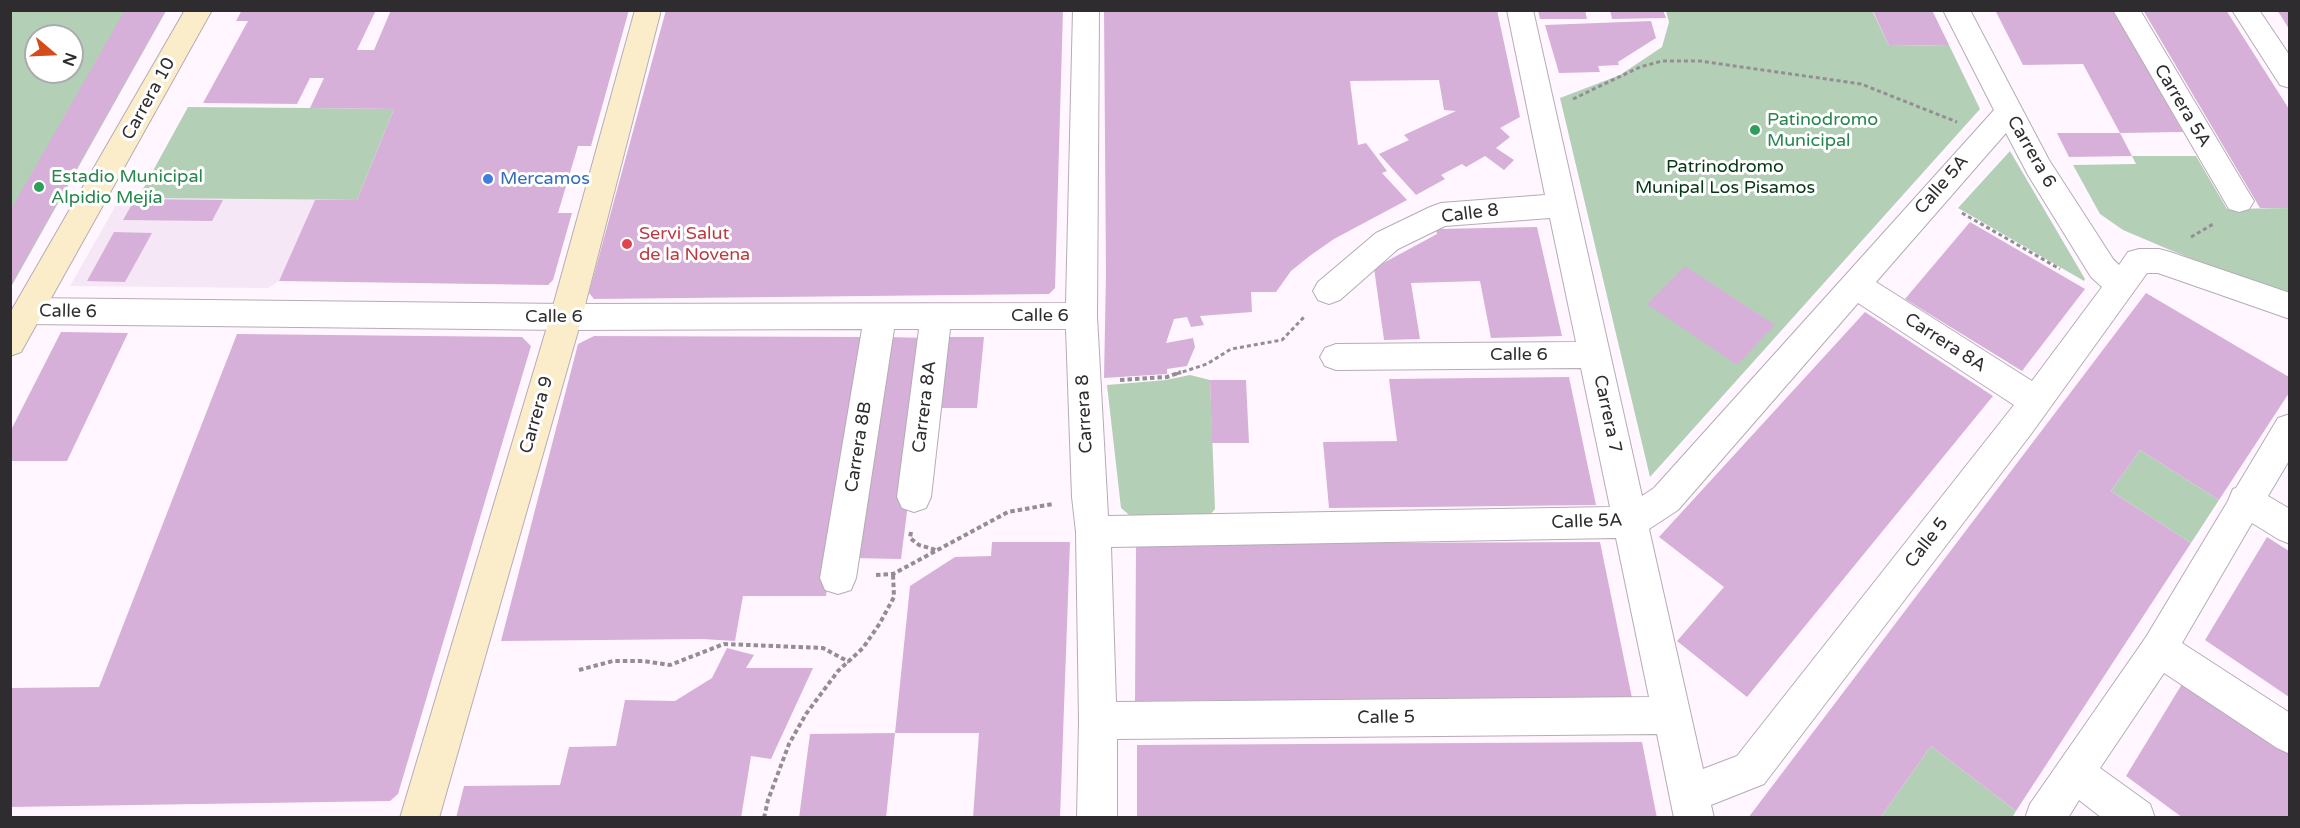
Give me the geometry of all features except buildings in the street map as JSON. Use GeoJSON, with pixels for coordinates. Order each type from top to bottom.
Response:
{"type":"FeatureCollection","features":[{"type":"Feature","properties":{"kind":"main road","name":"Carrera 10"},"geometry":{"type":"LineString","coordinates":[[10,343],[199,10]]}},
{"type":"Feature","properties":{"kind":"main road","name":"Carrera 9"},"geometry":{"type":"LineString","coordinates":[[419,818],[566,317],[648,10]]}},
{"type":"Feature","properties":{"kind":"street","name":"Carrera 8"},"geometry":{"type":"LineString","coordinates":[[1086,10],[1081,316],[1089,497],[1093,532],[1098,818]]}},
{"type":"Feature","properties":{"kind":"street","name":"Carrera 7"},"geometry":{"type":"LineString","coordinates":[[1520,10],[1691,806]]}},
{"type":"Feature","properties":{"kind":"street","name":"Carrera 6"},"geometry":{"type":"LineString","coordinates":[[1956,10],[1999,123],[2038,167],[2102,268],[2132,276]]}},
{"type":"Feature","properties":{"kind":"street","name":"Carrera 5A"},"geometry":{"type":"LineString","coordinates":[[2126,10],[2238,201]]}},
{"type":"Feature","properties":{"kind":"street"},"geometry":{"type":"LineString","coordinates":[[2245,10],[2289,78]]}},
{"type":"Feature","properties":{"kind":"street","name":"Calle 5A"},"geometry":{"type":"LineString","coordinates":[[1093,532],[1630,522],[1666,499],[1999,123]]}},
{"type":"Feature","properties":{"kind":"street","name":"Calle 8"},"geometry":{"type":"LineString","coordinates":[[1329,291],[1387,241],[1441,215],[1563,205]]}},
{"type":"Feature","properties":{"kind":"street"},"geometry":{"type":"LineString","coordinates":[[2132,276],[2289,306]]}},
{"type":"Feature","properties":{"kind":"street","name":"Calle 5"},"geometry":{"type":"LineString","coordinates":[[1691,806],[1750,770],[2132,276]]}},
{"type":"Feature","properties":{"kind":"street","name":"Carrera 8A"},"geometry":{"type":"LineString","coordinates":[[1856,285],[2035,401]]}},
{"type":"Feature","properties":{"kind":"street","name":"Calle 6"},"geometry":{"type":"LineString","coordinates":[[28,311],[566,317],[1081,316]]}},
{"type":"Feature","properties":{"kind":"street","name":"Carrera 8B"},"geometry":{"type":"LineString","coordinates":[[838,578],[880,315]]}},
{"type":"Feature","properties":{"kind":"street","name":"Carrera 8A"},"geometry":{"type":"LineString","coordinates":[[914,497],[936,316]]}},
{"type":"Feature","properties":{"kind":"street","name":"Calle 6"},"geometry":{"type":"LineString","coordinates":[[1336,357],[1594,355]]}},
{"type":"Feature","properties":{"kind":"street"},"geometry":{"type":"LineString","coordinates":[[2044,818],[2159,649],[2289,428]]}},
{"type":"Feature","properties":{"kind":"street"},"geometry":{"type":"LineString","coordinates":[[2245,500],[2289,528]]}},
{"type":"Feature","properties":{"kind":"street"},"geometry":{"type":"LineString","coordinates":[[2159,649],[2289,735]]}},
{"type":"Feature","properties":{"kind":"street","name":"Calle 5"},"geometry":{"type":"LineString","coordinates":[[1098,721],[1673,715]]}},
{"type":"Feature","properties":{"kind":"street"},"geometry":{"type":"LineString","coordinates":[[2074,773],[2136,818]]}},
{"type":"Feature","properties":{"kind":"path"},"geometry":{"type":"LineString","coordinates":[[1542,107],[1570,100],[1640,68],[1662,61],[1700,61],[1860,84],[1999,123]]}},
{"type":"Feature","properties":{"kind":"path"},"geometry":{"type":"LineString","coordinates":[[1933,196],[2132,276],[2174,246],[2226,217],[2241,213],[2238,201]]}},
{"type":"Feature","properties":{"kind":"path"},"geometry":{"type":"LineString","coordinates":[[1084,383],[1167,377],[1207,364],[1231,349],[1282,340],[1329,291]]}},
{"type":"Feature","properties":{"kind":"path"},"geometry":{"type":"LineString","coordinates":[[838,578],[893,574],[1008,512],[1089,497]]}},
{"type":"Feature","properties":{"kind":"path"},"geometry":{"type":"LineString","coordinates":[[764,818],[768,800],[789,744],[806,714],[838,671],[863,648],[880,623],[894,597],[893,574]]}},
{"type":"Feature","properties":{"kind":"path"},"geometry":{"type":"LineString","coordinates":[[579,670],[613,661],[643,661],[670,665],[724,644],[823,648],[849,662]]}},
{"type":"Feature","properties":{"kind":"shaded area"},"geometry":{"type":"Polygon","coordinates":[[[120,198],[315,200],[279,281],[268,288],[70,286],[120,198]]]}},
{"type":"Feature","properties":{"kind":"green space","name":"Patrinodromo Munipal Los Pisamos"},"geometry":{"type":"Polygon","coordinates":[[[1872,10],[1889,46],[1949,45],[1980,109],[1650,477],[1560,98],[1620,75],[1662,47],[1669,22],[1666,11],[1872,10]]]}},
{"type":"Feature","properties":{"kind":"green space","name":"Estadio Municipal Alpidio Mejía"},"geometry":{"type":"Polygon","coordinates":[[[10,11],[166,11],[11,287],[10,11]]]}},
{"type":"Feature","properties":{"kind":"green space"},"geometry":{"type":"Polygon","coordinates":[[[188,107],[394,109],[357,200],[138,198],[188,107]]]}},
{"type":"Feature","properties":{"kind":"green space"},"geometry":{"type":"Polygon","coordinates":[[[2010,151],[2085,279],[2084,281],[1958,208],[2010,151]]]}},
{"type":"Feature","properties":{"kind":"green space"},"geometry":{"type":"Polygon","coordinates":[[[2132,156],[2196,156],[2227,209],[2289,208],[2289,297],[2123,230],[2100,214],[2073,165],[2136,164],[2132,156]]]}},
{"type":"Feature","properties":{"kind":"green space"},"geometry":{"type":"Polygon","coordinates":[[[1190,375],[1210,380],[1215,509],[1209,516],[1134,519],[1121,508],[1107,385],[1166,380],[1190,375]]]}},
{"type":"Feature","properties":{"kind":"green space"},"geometry":{"type":"Polygon","coordinates":[[[2140,450],[2219,500],[2191,543],[2111,491],[2140,450]]]}},
{"type":"Feature","properties":{"kind":"green space"},"geometry":{"type":"Polygon","coordinates":[[[1931,746],[2016,811],[2012,818],[1880,818],[1931,746]]]}},
{"type":"Feature","properties":{"kind":"place","name":"Patinodromo Municipal"},"geometry":{"type":"Point","coordinates":[1755,130]}},
{"type":"Feature","properties":{"kind":"place","name":"Mercamos"},"geometry":{"type":"Point","coordinates":[488,179]}},
{"type":"Feature","properties":{"kind":"place","name":"Estadio Municipal Alpidio Mejía"},"geometry":{"type":"Point","coordinates":[39,187]}},
{"type":"Feature","properties":{"kind":"place","name":"Servi Salut de la Novena"},"geometry":{"type":"Point","coordinates":[627,244]}}]}
